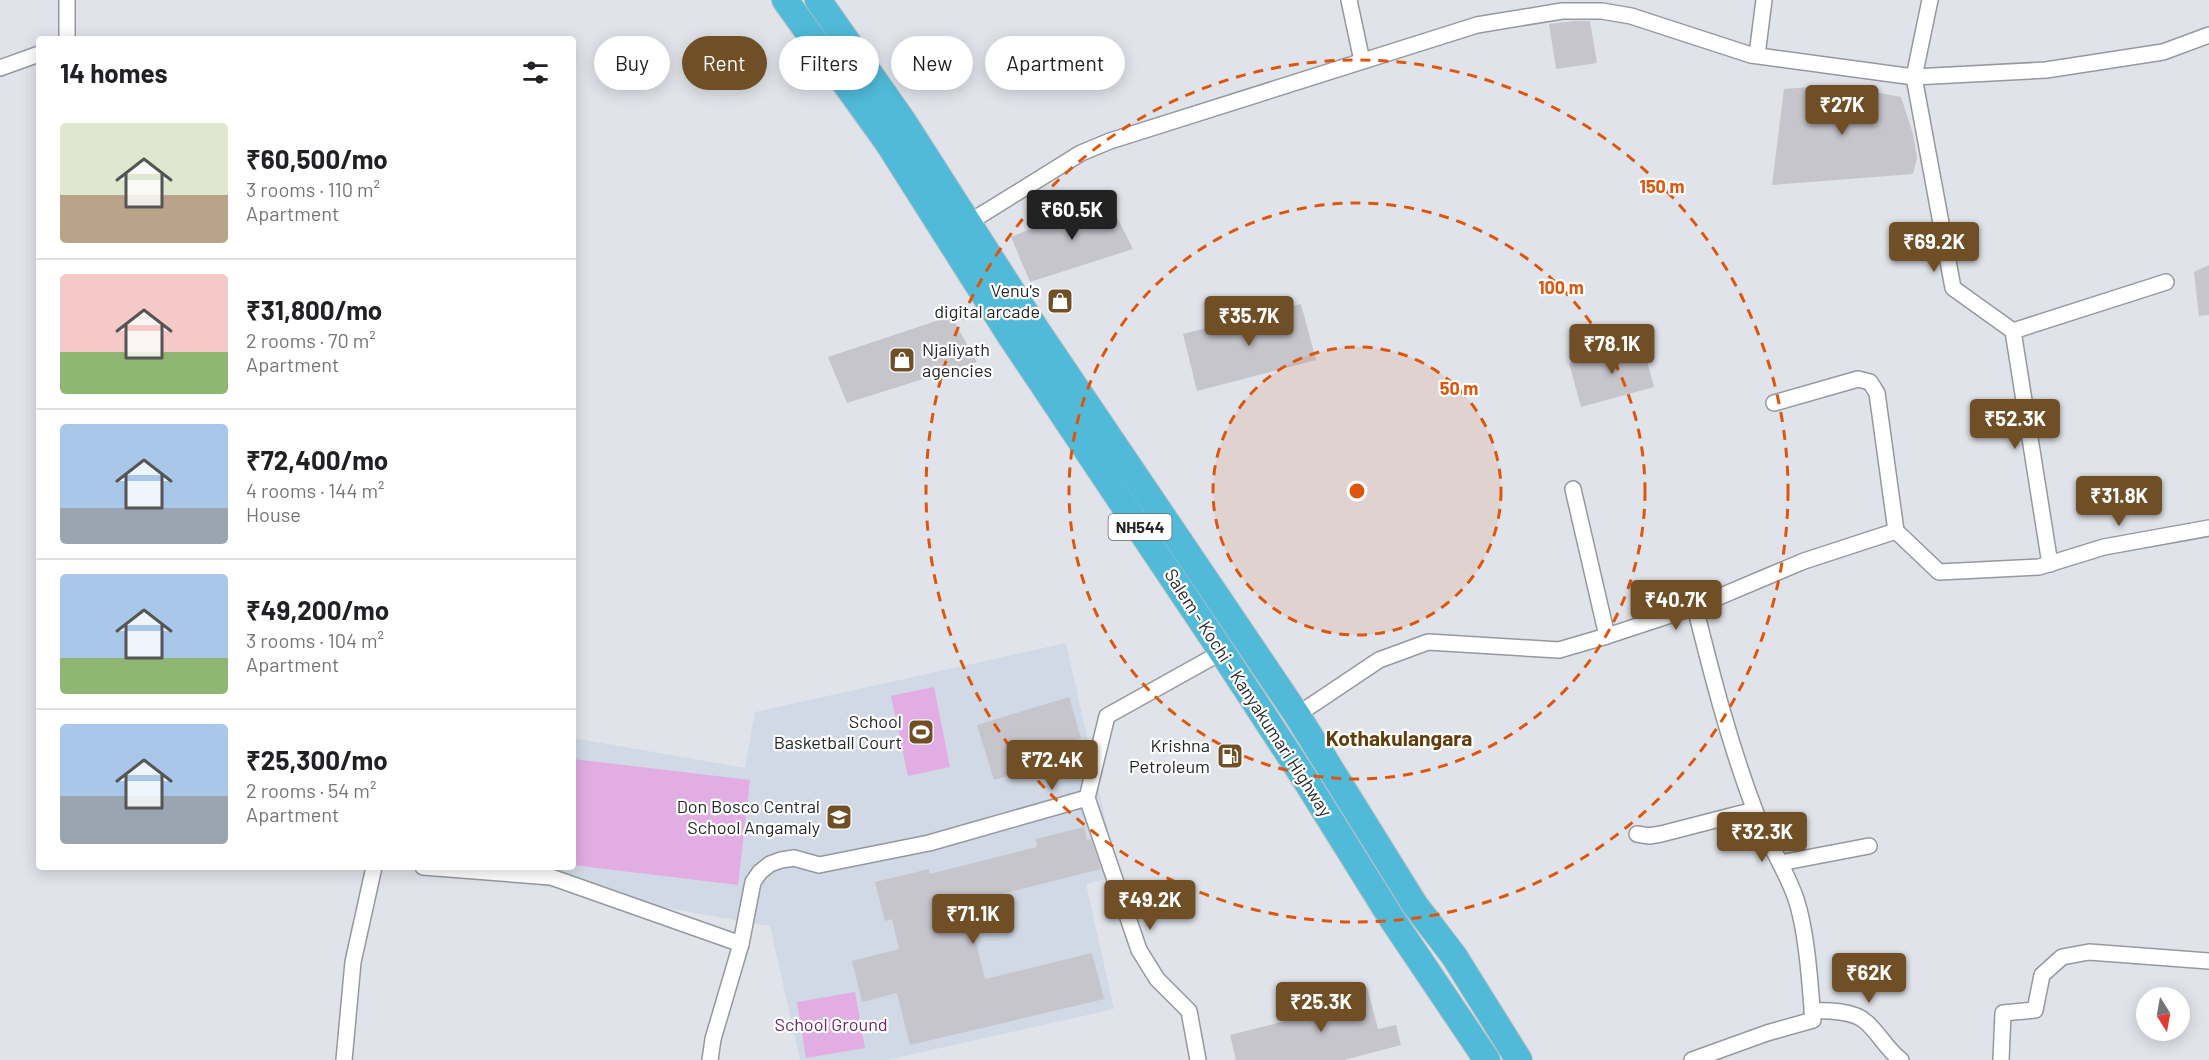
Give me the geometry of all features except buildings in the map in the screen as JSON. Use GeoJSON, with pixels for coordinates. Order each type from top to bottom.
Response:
{"type":"FeatureCollection","features":[{"type":"Feature","properties":{"kind":"highway","name":"Salem - Kochi - Kanyakumari Highway"},"geometry":{"type":"LineString","coordinates":[[785,0],[888,144],[1011,337],[1222,652],[1392,919],[1487,1060]]}},
{"type":"Feature","properties":{"kind":"highway","name":"Salem - Kochi - Kanyakumari Highway"},"geometry":{"type":"LineString","coordinates":[[818,0],[903,121],[1036,329],[1297,715],[1415,905],[1454,956],[1519,1060]]}},
{"type":"Feature","properties":{"kind":"street"},"geometry":{"type":"LineString","coordinates":[[67,0],[67,36]]}},
{"type":"Feature","properties":{"kind":"street"},"geometry":{"type":"LineString","coordinates":[[1349,0],[1362,61]]}},
{"type":"Feature","properties":{"kind":"street"},"geometry":{"type":"LineString","coordinates":[[1757,55],[1764,0]]}},
{"type":"Feature","properties":{"kind":"street"},"geometry":{"type":"LineString","coordinates":[[1930,0],[1914,77],[1953,288],[2013,331],[2049,564]]}},
{"type":"Feature","properties":{"kind":"street"},"geometry":{"type":"LineString","coordinates":[[968,223],[1095,146],[1477,25],[1562,11],[1602,10],[1631,16],[1757,55],[1914,77],[2046,70],[2163,52],[2209,35]]}},
{"type":"Feature","properties":{"kind":"street"},"geometry":{"type":"LineString","coordinates":[[0,68],[36,55]]}},
{"type":"Feature","properties":{"kind":"street"},"geometry":{"type":"LineString","coordinates":[[2013,331],[2166,282]]}},
{"type":"Feature","properties":{"kind":"street"},"geometry":{"type":"LineString","coordinates":[[1774,403],[1858,380],[1870,382],[1877,393],[1896,531],[1939,572],[2039,567],[2104,547],[2209,528]]}},
{"type":"Feature","properties":{"kind":"street"},"geometry":{"type":"LineString","coordinates":[[1573,489],[1607,636]]}},
{"type":"Feature","properties":{"kind":"street"},"geometry":{"type":"LineString","coordinates":[[1297,715],[1379,660],[1428,642],[1559,650],[1695,607],[1804,561],[1896,531]]}},
{"type":"Feature","properties":{"kind":"street"},"geometry":{"type":"LineString","coordinates":[[1692,1060],[1767,1033],[1813,1020],[1799,908],[1754,810],[1721,708],[1695,607]]}},
{"type":"Feature","properties":{"kind":"street"},"geometry":{"type":"LineString","coordinates":[[1198,1060],[1189,1011],[1156,980],[1139,950],[1088,798],[1107,716],[1222,652]]}},
{"type":"Feature","properties":{"kind":"street"},"geometry":{"type":"LineString","coordinates":[[710,1060],[713,1040],[741,944],[753,882],[770,864],[794,858],[819,865],[907,848],[1088,798]]}},
{"type":"Feature","properties":{"kind":"street"},"geometry":{"type":"LineString","coordinates":[[1637,834],[1649,836],[1661,834],[1754,810]]}},
{"type":"Feature","properties":{"kind":"street"},"geometry":{"type":"LineString","coordinates":[[1780,863],[1869,846]]}},
{"type":"Feature","properties":{"kind":"street"},"geometry":{"type":"LineString","coordinates":[[344,1060],[353,962],[373,870]]}},
{"type":"Feature","properties":{"kind":"street"},"geometry":{"type":"LineString","coordinates":[[461,870],[551,877],[741,944]]}},
{"type":"Feature","properties":{"kind":"street"},"geometry":{"type":"LineString","coordinates":[[1998,1059],[2003,1013],[2035,1010],[2042,975],[2062,957],[2089,952],[2209,961]]}},
{"type":"Feature","properties":{"kind":"street"},"geometry":{"type":"LineString","coordinates":[[1812,1011],[1823,1010],[1850,1014],[1865,1020],[1901,1060]]}},
{"type":"Feature","properties":{"kind":"shaded area","name":"Don Bosco Central School Angamaly"},"geometry":{"type":"Polygon","coordinates":[[[1066,643],[1118,876],[1086,884],[1114,1009],[887,1060],[800,1060],[770,926],[480,875],[481,870],[576,870],[576,739],[745,768],[755,712],[1066,643]]]}},
{"type":"Feature","properties":{"kind":"green space","name":"School Basketball Court"},"geometry":{"type":"Polygon","coordinates":[[[934,687],[950,767],[908,776],[891,696],[934,687]]]}},
{"type":"Feature","properties":{"kind":"green space"},"geometry":{"type":"Polygon","coordinates":[[[576,759],[750,780],[738,885],[576,865],[576,759]]]}},
{"type":"Feature","properties":{"kind":"green space","name":"School Ground"},"geometry":{"type":"Polygon","coordinates":[[[855,992],[865,1048],[806,1058],[797,1002],[855,992]]]}},
{"type":"Feature","properties":{"kind":"place","name":"Venu's digital arcade"},"geometry":{"type":"Point","coordinates":[1060,301]}},
{"type":"Feature","properties":{"kind":"place","name":"Njaliyath agencies"},"geometry":{"type":"Point","coordinates":[902,360]}},
{"type":"Feature","properties":{"kind":"place","name":"School Basketball Court"},"geometry":{"type":"Point","coordinates":[921,732]}},
{"type":"Feature","properties":{"kind":"place","name":"Krishna Petroleum"},"geometry":{"type":"Point","coordinates":[1230,756]}},
{"type":"Feature","properties":{"kind":"place","name":"Don Bosco Central School Angamaly"},"geometry":{"type":"Point","coordinates":[839,817]}},
{"type":"Feature","properties":{"kind":"district","name":"Kothakulangara"},"geometry":{"type":"Point","coordinates":[1399,739]}}]}
